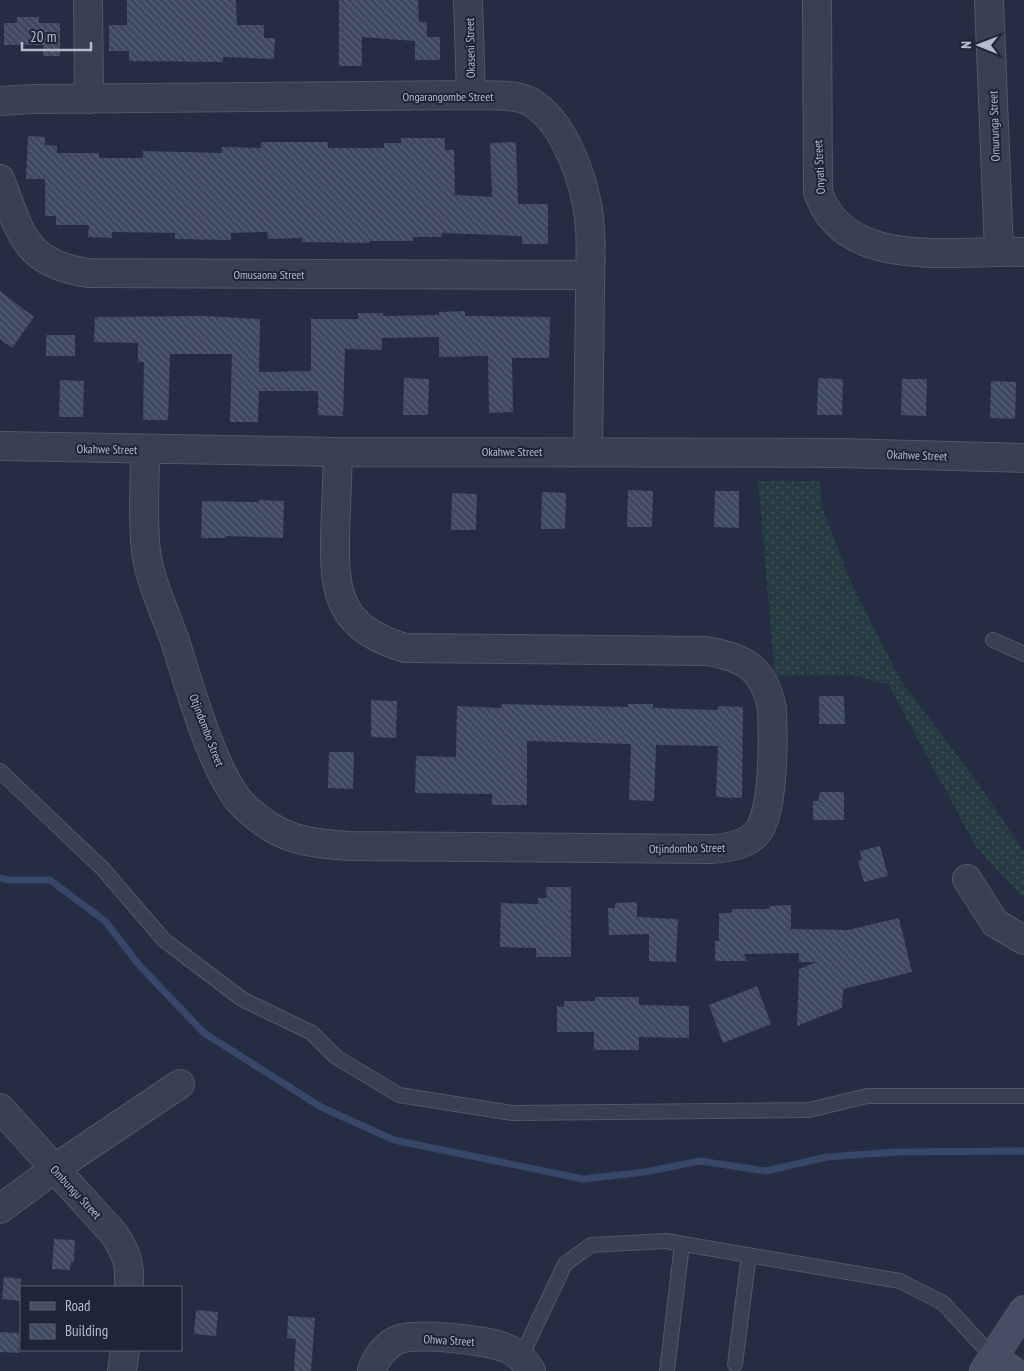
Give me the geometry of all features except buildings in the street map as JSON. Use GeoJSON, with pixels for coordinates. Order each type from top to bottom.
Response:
{"type":"FeatureCollection","features":[{"type":"Feature","properties":{"kind":"street"},"geometry":{"type":"LineString","coordinates":[[88,0],[89,99]]}},
{"type":"Feature","properties":{"kind":"street","name":"Okaseni Street"},"geometry":{"type":"LineString","coordinates":[[468,0],[471,95]]}},
{"type":"Feature","properties":{"kind":"street","name":"Onyati Street"},"geometry":{"type":"LineString","coordinates":[[817,0],[817,165],[818,192],[824,209],[842,228],[862,242],[879,248],[901,251],[1012,252]]}},
{"type":"Feature","properties":{"kind":"street","name":"Omurunga Street"},"geometry":{"type":"LineString","coordinates":[[989,0],[1012,252]]}},
{"type":"Feature","properties":{"kind":"street","name":"Ongarangombe Street"},"geometry":{"type":"LineString","coordinates":[[0,101],[471,95],[509,97],[530,102],[547,115],[560,134],[578,172],[586,200],[590,275],[588,451]]}},
{"type":"Feature","properties":{"kind":"street","name":"Omusaona Street"},"geometry":{"type":"LineString","coordinates":[[0,179],[23,238],[34,252],[65,270],[88,273],[590,275]]}},
{"type":"Feature","properties":{"kind":"street","name":"Okahwe Street"},"geometry":{"type":"LineString","coordinates":[[0,446],[338,452],[840,453],[1024,458]]}},
{"type":"Feature","properties":{"kind":"street","name":"Otjindombo Street"},"geometry":{"type":"LineString","coordinates":[[145,449],[145,534],[152,577],[214,756],[245,807],[275,830],[289,838],[305,842],[348,846],[710,850],[735,847],[756,834],[768,812],[772,709],[770,696],[750,666],[729,655],[706,652],[405,648],[381,640],[362,627],[348,612],[337,589],[335,558],[338,452]]}},
{"type":"Feature","properties":{"kind":"street"},"geometry":{"type":"LineString","coordinates":[[967,879],[995,923],[1024,940]]}},
{"type":"Feature","properties":{"kind":"street"},"geometry":{"type":"LineString","coordinates":[[0,1209],[54,1169],[180,1084]]}},
{"type":"Feature","properties":{"kind":"street","name":"Ombungu Street"},"geometry":{"type":"LineString","coordinates":[[0,1108],[115,1235],[127,1256],[130,1267],[129,1286]]}},
{"type":"Feature","properties":{"kind":"street"},"geometry":{"type":"LineString","coordinates":[[997,1366],[1024,1310]]}},
{"type":"Feature","properties":{"kind":"street","name":"Ohwa Street"},"geometry":{"type":"LineString","coordinates":[[372,1371],[374,1364],[384,1349],[396,1339],[432,1337],[487,1342],[507,1348],[526,1364]]}},
{"type":"Feature","properties":{"kind":"street"},"geometry":{"type":"LineString","coordinates":[[122,1371],[125,1351]]}},
{"type":"Feature","properties":{"kind":"lane"},"geometry":{"type":"LineString","coordinates":[[993,640],[1024,654]]}},
{"type":"Feature","properties":{"kind":"lane"},"geometry":{"type":"LineString","coordinates":[[0,771],[103,869],[164,940],[242,999],[312,1033],[336,1057],[399,1095],[512,1113],[809,1110],[867,1096],[1024,1096]]}},
{"type":"Feature","properties":{"kind":"lane"},"geometry":{"type":"LineString","coordinates":[[526,1364],[565,1264],[591,1245],[666,1241],[900,1281],[943,1303],[997,1366]]}},
{"type":"Feature","properties":{"kind":"lane"},"geometry":{"type":"LineString","coordinates":[[667,1371],[682,1244]]}},
{"type":"Feature","properties":{"kind":"lane"},"geometry":{"type":"LineString","coordinates":[[735,1364],[749,1255]]}},
{"type":"Feature","properties":{"kind":"green space"},"geometry":{"type":"Polygon","coordinates":[[[758,481],[820,481],[822,507],[853,587],[901,681],[976,780],[1024,852],[1024,899],[976,847],[888,684],[851,675],[775,676],[758,481]]]}},
{"type":"Feature","properties":{"kind":"waterway"},"geometry":{"type":"LineString","coordinates":[[0,878],[9,880],[50,880],[105,921],[140,966],[204,1033],[321,1107],[394,1140],[583,1179],[645,1172],[700,1161],[766,1171],[827,1157],[896,1152],[1024,1151]]}}]}
